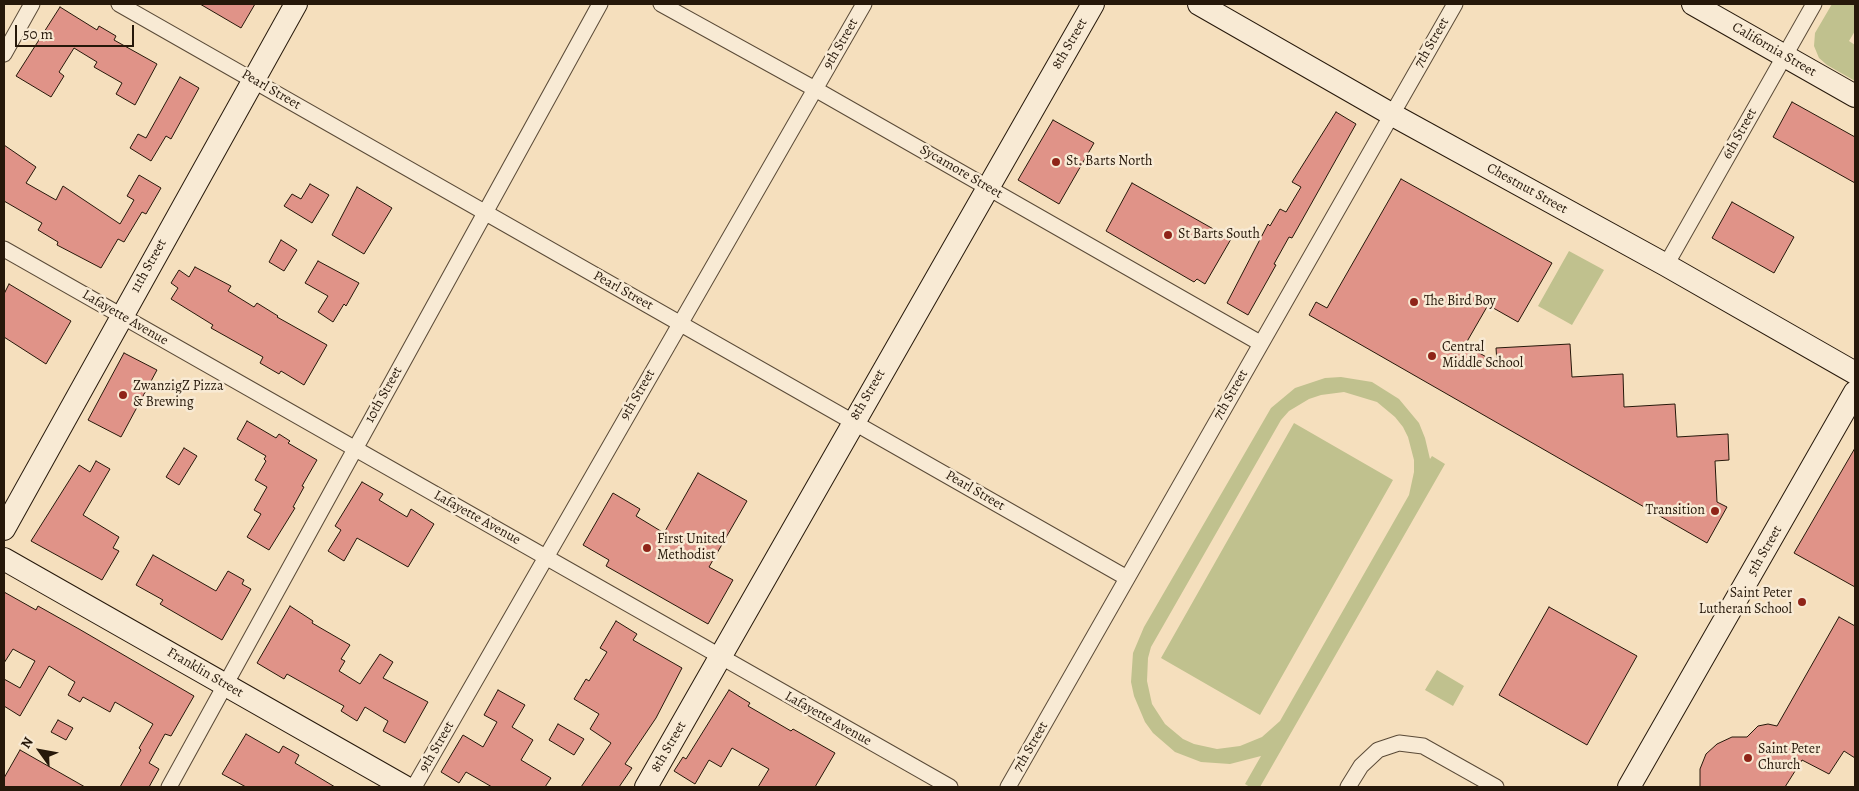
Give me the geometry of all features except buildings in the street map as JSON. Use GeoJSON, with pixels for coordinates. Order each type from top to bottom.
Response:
{"type":"FeatureCollection","features":[{"type":"Feature","properties":{"kind":"street"},"geometry":{"type":"LineString","coordinates":[[4,54],[32,4]]}},
{"type":"Feature","properties":{"kind":"street","name":"Pearl Street"},"geometry":{"type":"LineString","coordinates":[[119,4],[1127,578]]}},
{"type":"Feature","properties":{"kind":"street","name":"11th Street"},"geometry":{"type":"LineString","coordinates":[[4,529],[296,4]]}},
{"type":"Feature","properties":{"kind":"street","name":"10th Street"},"geometry":{"type":"LineString","coordinates":[[169,787],[227,685],[600,4]]}},
{"type":"Feature","properties":{"kind":"street","name":"Sycamore Street"},"geometry":{"type":"LineString","coordinates":[[661,4],[815,88],[1260,343]]}},
{"type":"Feature","properties":{"kind":"street","name":"9th Street"},"geometry":{"type":"LineString","coordinates":[[414,787],[864,4]]}},
{"type":"Feature","properties":{"kind":"street","name":"8th Street"},"geometry":{"type":"LineString","coordinates":[[646,787],[1093,4]]}},
{"type":"Feature","properties":{"kind":"street","name":"Chestnut Street"},"geometry":{"type":"LineString","coordinates":[[1199,4],[1391,114],[1666,265],[1855,373]]}},
{"type":"Feature","properties":{"kind":"street","name":"7th Street"},"geometry":{"type":"LineString","coordinates":[[1008,787],[1455,4]]}},
{"type":"Feature","properties":{"kind":"street","name":"California Street"},"geometry":{"type":"LineString","coordinates":[[1693,4],[1855,96]]}},
{"type":"Feature","properties":{"kind":"street","name":"6th Street"},"geometry":{"type":"LineString","coordinates":[[1666,265],[1814,4]]}},
{"type":"Feature","properties":{"kind":"street","name":"Lafayette Avenue"},"geometry":{"type":"LineString","coordinates":[[4,249],[355,450],[547,556],[720,658],[950,787]]}},
{"type":"Feature","properties":{"kind":"street","name":"5th Street"},"geometry":{"type":"LineString","coordinates":[[1629,787],[1855,392]]}},
{"type":"Feature","properties":{"kind":"street","name":"Franklin Street"},"geometry":{"type":"LineString","coordinates":[[4,559],[406,787]]}},
{"type":"Feature","properties":{"kind":"street"},"geometry":{"type":"LineString","coordinates":[[1348,787],[1361,766],[1378,750],[1399,743],[1423,746],[1496,787]]}},
{"type":"Feature","properties":{"kind":"green space"},"geometry":{"type":"Polygon","coordinates":[[[1832,4],[1855,4],[1855,31],[1849,41],[1855,45],[1855,81],[1827,65],[1819,58],[1814,46],[1815,33],[1832,4]]]}},
{"type":"Feature","properties":{"kind":"green space"},"geometry":{"type":"Polygon","coordinates":[[[1569,251],[1604,270],[1572,325],[1538,306],[1569,251]]]}},
{"type":"Feature","properties":{"kind":"green space"},"geometry":{"type":"Polygon","coordinates":[[[1341,377],[1372,382],[1399,399],[1419,423],[1430,459],[1432,456],[1445,464],[1260,787],[1250,787],[1245,784],[1261,756],[1230,764],[1201,762],[1175,752],[1153,733],[1145,722],[1134,696],[1131,682],[1133,653],[1144,627],[1271,408],[1295,388],[1325,378],[1341,377]],[[1344,392],[1321,395],[1309,399],[1289,411],[1281,420],[1151,647],[1148,658],[1147,681],[1152,704],[1165,724],[1183,739],[1194,744],[1217,749],[1240,746],[1262,737],[1280,721],[1409,495],[1414,472],[1414,460],[1408,437],[1395,417],[1377,402],[1344,392]]]}},
{"type":"Feature","properties":{"kind":"green space"},"geometry":{"type":"Polygon","coordinates":[[[1294,423],[1393,480],[1260,715],[1161,658],[1294,423]]]}},
{"type":"Feature","properties":{"kind":"green space"},"geometry":{"type":"Polygon","coordinates":[[[1437,670],[1464,686],[1453,706],[1425,690],[1437,670]]]}},
{"type":"Feature","properties":{"kind":"place","name":"St. Barts North"},"geometry":{"type":"Point","coordinates":[1056,162]}},
{"type":"Feature","properties":{"kind":"place","name":"St Barts South"},"geometry":{"type":"Point","coordinates":[1168,235]}},
{"type":"Feature","properties":{"kind":"place","name":"The Bird Boy"},"geometry":{"type":"Point","coordinates":[1414,302]}},
{"type":"Feature","properties":{"kind":"place","name":"Central Middle School"},"geometry":{"type":"Point","coordinates":[1432,356]}},
{"type":"Feature","properties":{"kind":"place","name":"ZwanzigZ Pizza & Brewing"},"geometry":{"type":"Point","coordinates":[123,395]}},
{"type":"Feature","properties":{"kind":"place","name":"Transition"},"geometry":{"type":"Point","coordinates":[1715,511]}},
{"type":"Feature","properties":{"kind":"place","name":"First United Methodist"},"geometry":{"type":"Point","coordinates":[647,548]}},
{"type":"Feature","properties":{"kind":"place","name":"Saint Peter Lutheran School"},"geometry":{"type":"Point","coordinates":[1802,602]}},
{"type":"Feature","properties":{"kind":"place","name":"Saint Peter Church"},"geometry":{"type":"Point","coordinates":[1748,758]}}]}
